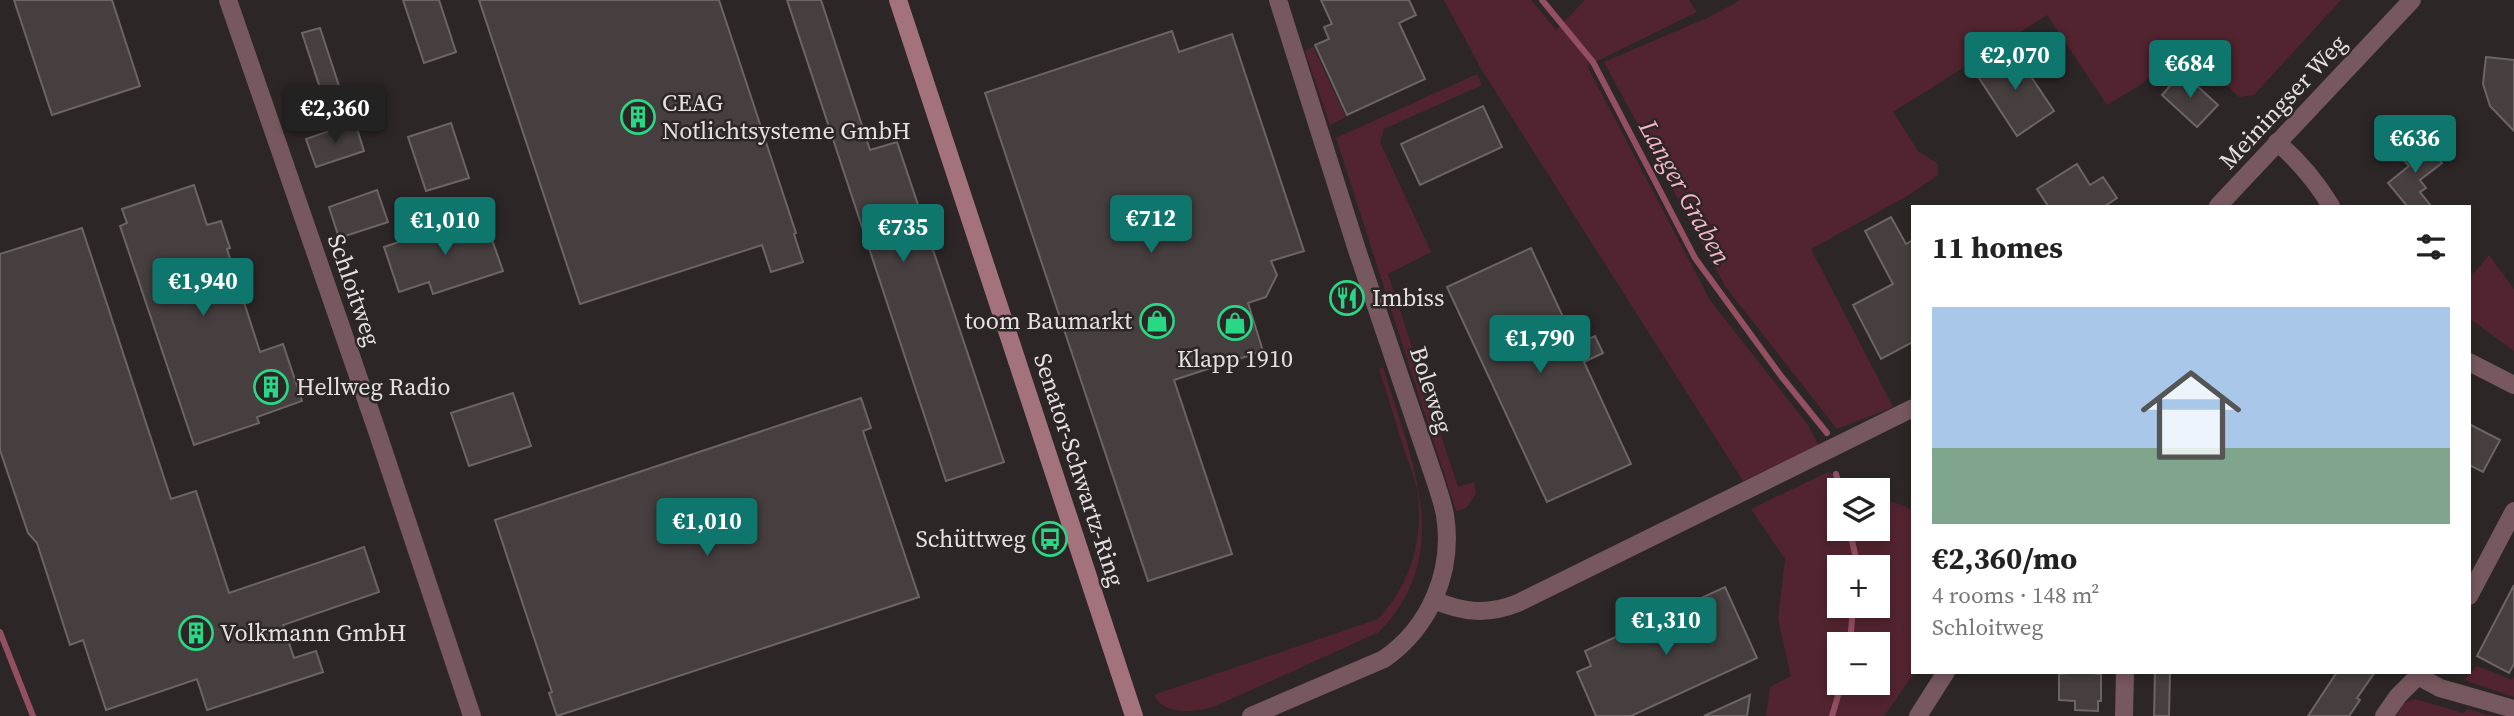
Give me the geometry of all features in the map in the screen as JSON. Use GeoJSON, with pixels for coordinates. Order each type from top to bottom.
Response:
{"type":"FeatureCollection","features":[{"type":"Feature","properties":{"kind":"main road","name":"Senator-Schwartz-Ring"},"geometry":{"type":"LineString","coordinates":[[898,0],[1134,716]]}},
{"type":"Feature","properties":{"kind":"street","name":"Schloitweg"},"geometry":{"type":"LineString","coordinates":[[228,0],[472,716]]}},
{"type":"Feature","properties":{"kind":"street","name":"Boleweg"},"geometry":{"type":"LineString","coordinates":[[1266,0],[1290,38]]}},
{"type":"Feature","properties":{"kind":"street","name":"Boleweg"},"geometry":{"type":"LineString","coordinates":[[1251,716],[1384,659],[1411,638],[1434,600],[1446,551],[1445,515],[1436,483],[1357,250],[1278,0]]}},
{"type":"Feature","properties":{"kind":"street","name":"Meiningser Weg"},"geometry":{"type":"LineString","coordinates":[[2219,205],[2412,0]]}},
{"type":"Feature","properties":{"kind":"street"},"geometry":{"type":"LineString","coordinates":[[2277,142],[2304,167],[2330,205]]}},
{"type":"Feature","properties":{"kind":"street"},"geometry":{"type":"LineString","coordinates":[[2471,363],[2514,385]]}},
{"type":"Feature","properties":{"kind":"street"},"geometry":{"type":"LineString","coordinates":[[1434,600],[1474,611],[1497,611],[1518,603],[1911,409]]}},
{"type":"Feature","properties":{"kind":"street"},"geometry":{"type":"LineString","coordinates":[[2471,592],[2514,511]]}},
{"type":"Feature","properties":{"kind":"street"},"geometry":{"type":"LineString","coordinates":[[1918,716],[1945,674]]}},
{"type":"Feature","properties":{"kind":"street"},"geometry":{"type":"LineString","coordinates":[[2124,716],[2125,674]]}},
{"type":"Feature","properties":{"kind":"street"},"geometry":{"type":"LineString","coordinates":[[2384,716],[2398,695],[2420,674],[2440,688],[2514,709]]}},
{"type":"Feature","properties":{"kind":"shaded area"},"geometry":{"type":"Polygon","coordinates":[[[1444,0],[1531,0],[1556,30],[1585,0],[1689,0],[1697,12],[1587,66],[1710,300],[1808,425],[1819,446],[1743,481],[1480,67],[1444,0]]]}},
{"type":"Feature","properties":{"kind":"shaded area"},"geometry":{"type":"Polygon","coordinates":[[[1741,0],[2341,0],[2254,95],[2239,97],[2182,42],[2142,84],[2107,105],[2047,15],[1893,112],[1918,151],[1938,164],[1938,175],[1909,195],[1811,249],[1893,407],[1837,429],[1725,286],[1604,62],[1707,18],[1741,0]]]}},
{"type":"Feature","properties":{"kind":"shaded area"},"geometry":{"type":"Polygon","coordinates":[[[1313,47],[1346,117],[1330,125],[1305,51],[1313,47]]]}},
{"type":"Feature","properties":{"kind":"shaded area"},"geometry":{"type":"Polygon","coordinates":[[[1477,74],[1482,85],[1384,129],[1380,142],[1431,252],[1388,274],[1458,487],[1474,482],[1476,494],[1466,508],[1456,511],[1336,138],[1477,74]]]}},
{"type":"Feature","properties":{"kind":"shaded area"},"geometry":{"type":"Polygon","coordinates":[[[2489,255],[2514,289],[2514,351],[2471,319],[2471,277],[2489,255]]]}},
{"type":"Feature","properties":{"kind":"shaded area"},"geometry":{"type":"Polygon","coordinates":[[[1383,367],[1405,435],[1414,470],[1420,504],[1422,537],[1416,570],[1403,602],[1379,632],[1218,705],[1191,711],[1165,707],[1154,695],[1378,619],[1398,592],[1412,562],[1416,546],[1418,494],[1379,369],[1383,367]]]}},
{"type":"Feature","properties":{"kind":"shaded area"},"geometry":{"type":"Polygon","coordinates":[[[1828,472],[1840,478],[1827,478],[1827,541],[1890,541],[1890,501],[1911,509],[1911,674],[1914,674],[1884,716],[1766,716],[1770,687],[1791,676],[1778,619],[1785,559],[1751,509],[1828,472]]]}},
{"type":"Feature","properties":{"kind":"shaded area"},"geometry":{"type":"Polygon","coordinates":[[[2477,666],[2512,680],[2514,676],[2514,697],[2464,680],[2477,666]]]}},
{"type":"Feature","properties":{"kind":"shaded area"},"geometry":{"type":"Polygon","coordinates":[[[2415,699],[2463,713],[2468,709],[2492,716],[2396,716],[2404,703],[2415,699]]]}},
{"type":"Feature","properties":{"kind":"building"},"geometry":{"type":"Polygon","coordinates":[[[14,0],[112,0],[140,86],[52,115],[14,0]]]}},
{"type":"Feature","properties":{"kind":"building"},"geometry":{"type":"Polygon","coordinates":[[[403,0],[439,0],[456,52],[424,63],[403,0]]]}},
{"type":"Feature","properties":{"kind":"building","name":"CEAG Notlichtsysteme GmbH"},"geometry":{"type":"Polygon","coordinates":[[[479,0],[719,0],[796,233],[794,234],[803,262],[771,272],[762,245],[580,304],[479,0]]]}},
{"type":"Feature","properties":{"kind":"building"},"geometry":{"type":"Polygon","coordinates":[[[787,0],[821,0],[870,150],[897,142],[1004,462],[946,481],[787,0]]]}},
{"type":"Feature","properties":{"kind":"building"},"geometry":{"type":"Polygon","coordinates":[[[1321,0],[1409,0],[1416,15],[1399,23],[1425,79],[1347,115],[1315,45],[1329,39],[1324,27],[1332,24],[1321,0]]]}},
{"type":"Feature","properties":{"kind":"building"},"geometry":{"type":"Polygon","coordinates":[[[320,28],[341,92],[323,97],[302,33],[320,28]]]}},
{"type":"Feature","properties":{"kind":"building"},"geometry":{"type":"Polygon","coordinates":[[[1172,31],[1179,52],[1232,34],[1304,251],[1271,261],[1277,275],[1266,297],[1248,303],[1263,351],[1174,380],[1232,554],[1148,581],[985,93],[1172,31]]]}},
{"type":"Feature","properties":{"kind":"building"},"geometry":{"type":"Polygon","coordinates":[[[2012,48],[2054,111],[2017,136],[1975,72],[2012,48]]]}},
{"type":"Feature","properties":{"kind":"building"},"geometry":{"type":"Polygon","coordinates":[[[2486,57],[2514,60],[2514,131],[2490,106],[2483,84],[2486,57]]]}},
{"type":"Feature","properties":{"kind":"building"},"geometry":{"type":"Polygon","coordinates":[[[2182,72],[2218,105],[2197,127],[2162,95],[2182,72]]]}},
{"type":"Feature","properties":{"kind":"building"},"geometry":{"type":"Polygon","coordinates":[[[1483,106],[1502,147],[1420,185],[1401,144],[1483,106]]]}},
{"type":"Feature","properties":{"kind":"building"},"geometry":{"type":"Polygon","coordinates":[[[355,122],[364,151],[316,167],[306,139],[355,122]]]}},
{"type":"Feature","properties":{"kind":"building"},"geometry":{"type":"Polygon","coordinates":[[[451,123],[469,178],[426,191],[408,137],[451,123]]]}},
{"type":"Feature","properties":{"kind":"building"},"geometry":{"type":"Polygon","coordinates":[[[2423,140],[2442,163],[2420,180],[2426,188],[2420,192],[2430,205],[2406,205],[2388,183],[2409,166],[2401,157],[2423,140]]]}},
{"type":"Feature","properties":{"kind":"building"},"geometry":{"type":"Polygon","coordinates":[[[2077,164],[2090,185],[2103,177],[2117,198],[2106,205],[2047,205],[2037,189],[2077,164]]]}},
{"type":"Feature","properties":{"kind":"building"},"geometry":{"type":"Polygon","coordinates":[[[194,185],[207,225],[221,221],[230,248],[227,249],[260,352],[283,344],[302,401],[257,417],[259,423],[194,445],[120,226],[127,223],[122,209],[194,185]]]}},
{"type":"Feature","properties":{"kind":"building"},"geometry":{"type":"Polygon","coordinates":[[[377,190],[388,222],[339,238],[329,207],[377,190]]]}},
{"type":"Feature","properties":{"kind":"building"},"geometry":{"type":"Polygon","coordinates":[[[483,214],[503,271],[433,294],[429,282],[399,292],[384,247],[483,214]]]}},
{"type":"Feature","properties":{"kind":"building"},"geometry":{"type":"Polygon","coordinates":[[[1891,217],[1906,244],[1911,241],[1911,343],[1881,359],[1853,305],[1893,284],[1865,231],[1891,217]]]}},
{"type":"Feature","properties":{"kind":"building"},"geometry":{"type":"Polygon","coordinates":[[[82,228],[171,499],[196,491],[229,593],[364,547],[379,592],[283,625],[294,658],[316,651],[323,672],[207,710],[197,679],[106,710],[83,640],[70,645],[37,543],[28,533],[0,450],[0,254],[82,228]]]}},
{"type":"Feature","properties":{"kind":"building"},"geometry":{"type":"Polygon","coordinates":[[[1531,248],[1576,345],[1595,336],[1603,353],[1584,362],[1631,464],[1547,502],[1447,287],[1531,248]]]}},
{"type":"Feature","properties":{"kind":"building"},"geometry":{"type":"Polygon","coordinates":[[[513,393],[531,446],[469,466],[451,413],[513,393]]]}},
{"type":"Feature","properties":{"kind":"building"},"geometry":{"type":"Polygon","coordinates":[[[861,398],[871,428],[863,431],[919,597],[557,716],[549,693],[552,692],[495,520],[861,398]]]}},
{"type":"Feature","properties":{"kind":"building"},"geometry":{"type":"Polygon","coordinates":[[[2471,425],[2500,440],[2483,472],[2471,466],[2471,425]]]}},
{"type":"Feature","properties":{"kind":"building"},"geometry":{"type":"Polygon","coordinates":[[[2514,585],[2514,664],[2509,673],[2477,656],[2514,585]]]}},
{"type":"Feature","properties":{"kind":"building"},"geometry":{"type":"Polygon","coordinates":[[[1725,587],[1757,658],[1631,716],[1596,716],[1577,672],[1591,666],[1585,651],[1725,587]]]}},
{"type":"Feature","properties":{"kind":"building"},"geometry":{"type":"Polygon","coordinates":[[[2059,674],[2101,674],[2101,701],[2098,701],[2098,711],[2075,710],[2075,701],[2059,700],[2059,674]]]}},
{"type":"Feature","properties":{"kind":"building"},"geometry":{"type":"Polygon","coordinates":[[[2155,674],[2170,674],[2169,716],[2154,716],[2155,674]]]}},
{"type":"Feature","properties":{"kind":"building"},"geometry":{"type":"Polygon","coordinates":[[[2336,674],[2374,674],[2357,698],[2360,700],[2349,716],[2308,716],[2336,674]]]}},
{"type":"Feature","properties":{"kind":"building"},"geometry":{"type":"Polygon","coordinates":[[[1750,695],[1747,716],[1704,716],[1750,695]]]}},
{"type":"Feature","properties":{"kind":"waterway","name":"Langer Graben"},"geometry":{"type":"LineString","coordinates":[[1542,0],[1593,62],[1695,258],[1781,376],[1827,433]]}},
{"type":"Feature","properties":{"kind":"waterway","name":"Langer Graben"},"geometry":{"type":"LineString","coordinates":[[1836,474],[1837,478]]}},
{"type":"Feature","properties":{"kind":"waterway","name":"Langer Graben"},"geometry":{"type":"LineString","coordinates":[[1852,541],[1855,555]]}},
{"type":"Feature","properties":{"kind":"waterway","name":"Langer Graben"},"geometry":{"type":"LineString","coordinates":[[1851,632],[1852,618]]}},
{"type":"Feature","properties":{"kind":"waterway"},"geometry":{"type":"LineString","coordinates":[[0,632],[33,716]]}},
{"type":"Feature","properties":{"kind":"waterway","name":"Langer Graben"},"geometry":{"type":"LineString","coordinates":[[1832,716],[1838,695]]}},
{"type":"Feature","properties":{"kind":"place","name":"CEAG Notlichtsysteme GmbH"},"geometry":{"type":"Point","coordinates":[638,117]}},
{"type":"Feature","properties":{"kind":"place","name":"Imbiss"},"geometry":{"type":"Point","coordinates":[1347,298]}},
{"type":"Feature","properties":{"kind":"place","name":"toom Baumarkt"},"geometry":{"type":"Point","coordinates":[1157,321]}},
{"type":"Feature","properties":{"kind":"place","name":"Klapp 1910"},"geometry":{"type":"Point","coordinates":[1235,323]}},
{"type":"Feature","properties":{"kind":"place","name":"Hellweg Radio"},"geometry":{"type":"Point","coordinates":[271,387]}},
{"type":"Feature","properties":{"kind":"place","name":"Schüttweg"},"geometry":{"type":"Point","coordinates":[1050,539]}},
{"type":"Feature","properties":{"kind":"place","name":"Volkmann GmbH"},"geometry":{"type":"Point","coordinates":[196,633]}}]}
